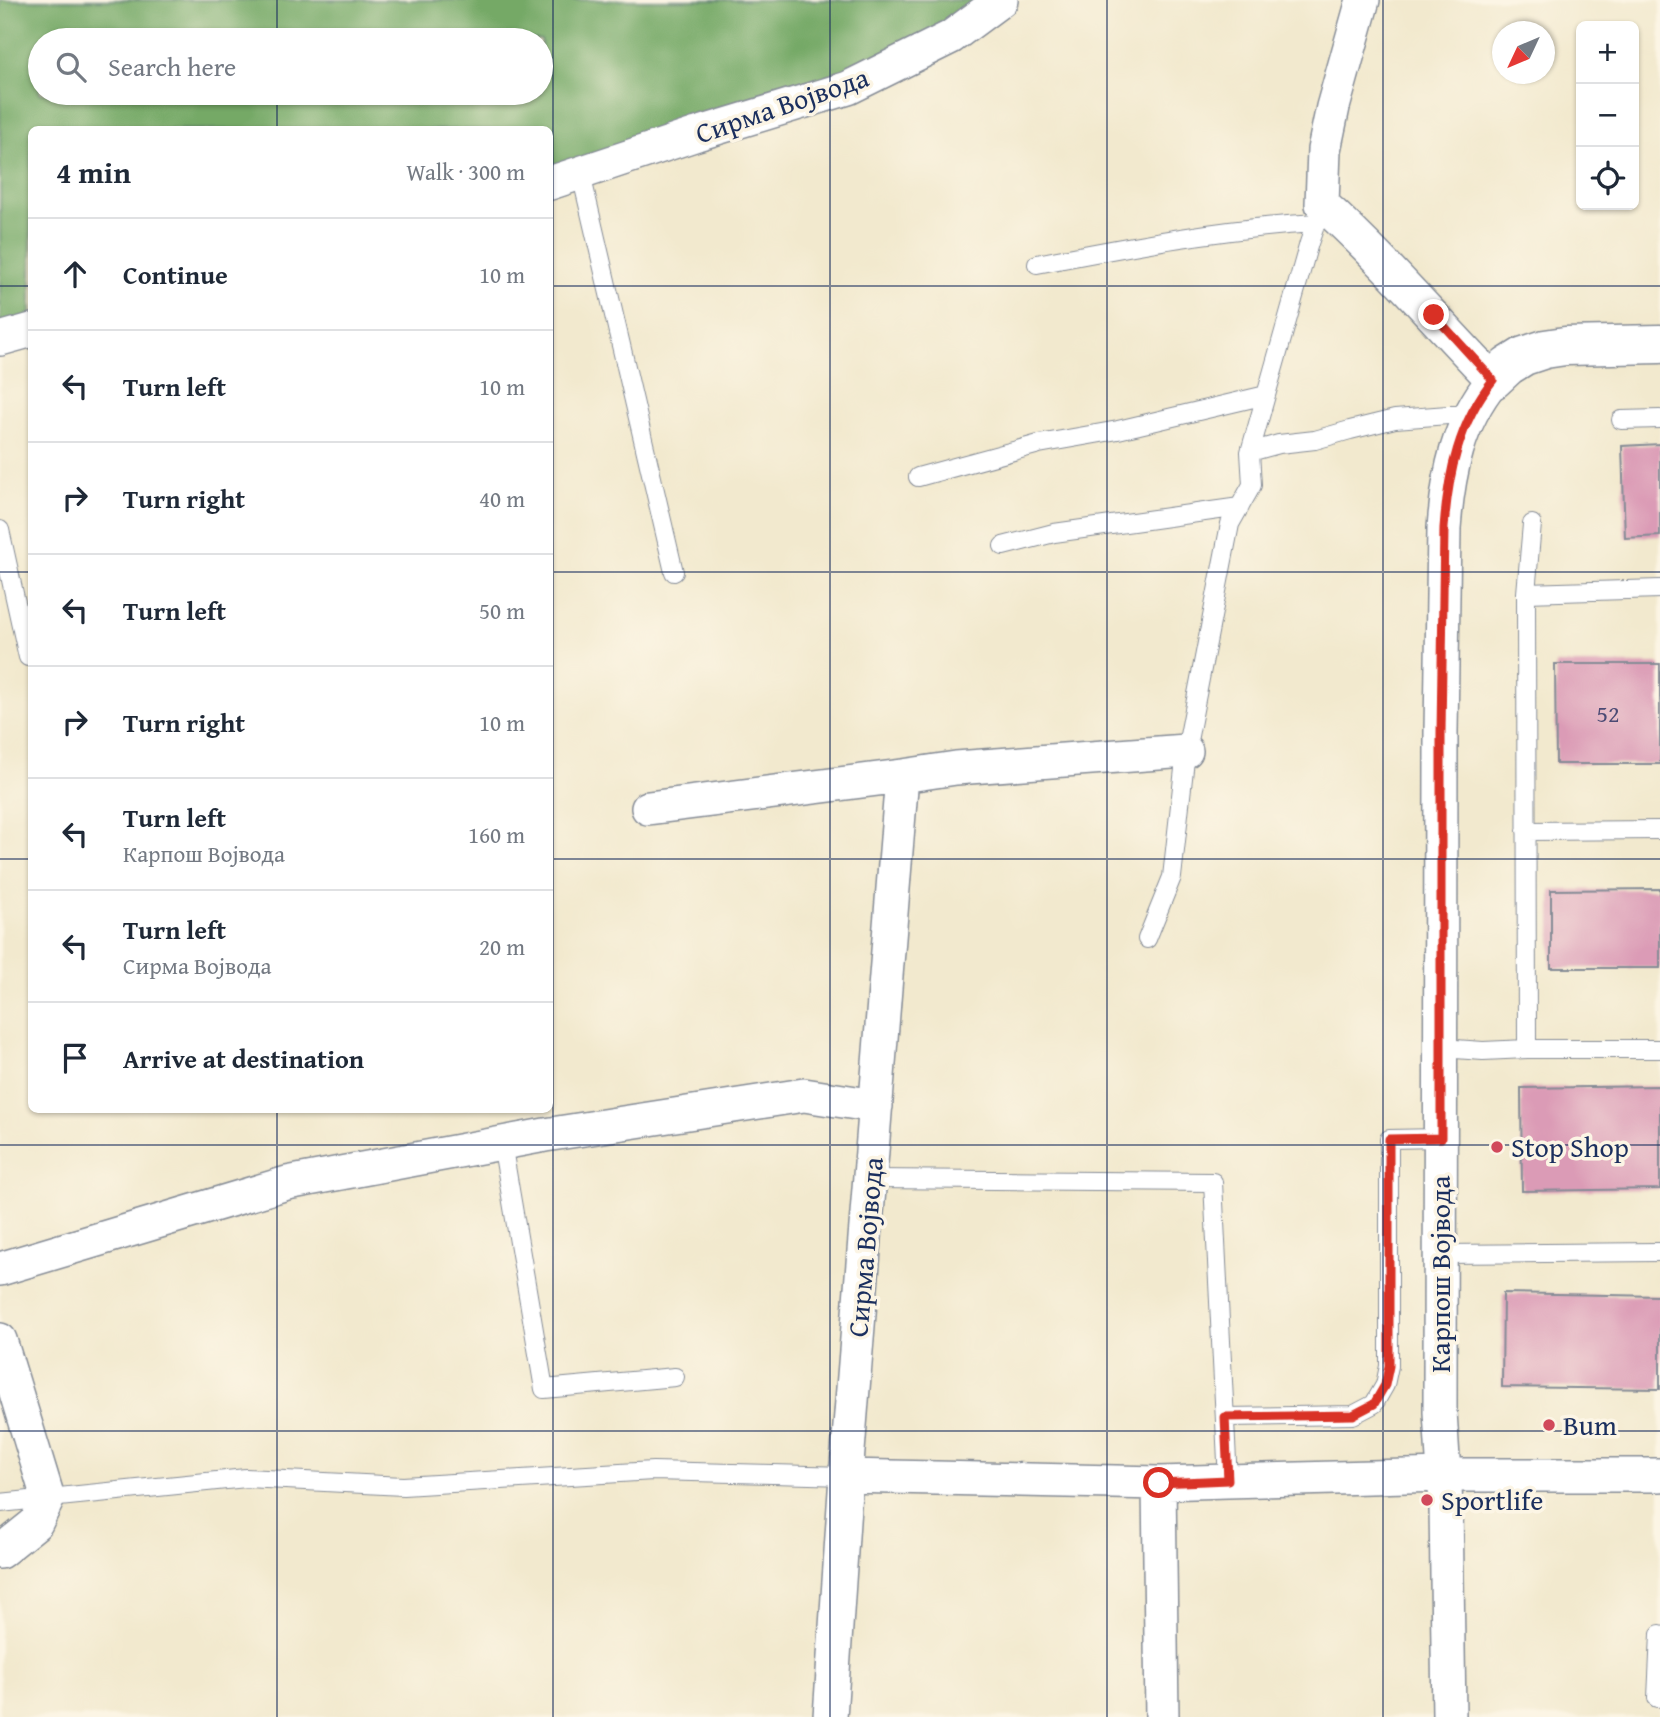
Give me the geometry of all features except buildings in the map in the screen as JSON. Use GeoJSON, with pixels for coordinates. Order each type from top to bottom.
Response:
{"type":"FeatureCollection","features":[{"type":"Feature","properties":{"kind":"street","name":"Сирма Војвода"},"geometry":{"type":"LineString","coordinates":[[553,182],[848,88],[951,37],[1001,0]]}},
{"type":"Feature","properties":{"kind":"street"},"geometry":{"type":"LineString","coordinates":[[1363,0],[1324,150],[1319,214],[1355,234],[1493,380],[1524,356],[1545,349],[1565,346],[1660,344]]}},
{"type":"Feature","properties":{"kind":"street","name":"Карпош Војвода"},"geometry":{"type":"LineString","coordinates":[[1449,1717],[1446,1505],[1440,1412],[1444,528],[1446,498],[1460,438],[1469,415],[1493,380]]}},
{"type":"Feature","properties":{"kind":"street"},"geometry":{"type":"LineString","coordinates":[[648,808],[956,768],[1186,751]]}},
{"type":"Feature","properties":{"kind":"street","name":"Сирма Војвода"},"geometry":{"type":"LineString","coordinates":[[830,1717],[846,1476],[902,776]]}},
{"type":"Feature","properties":{"kind":"street"},"geometry":{"type":"LineString","coordinates":[[0,1269],[288,1183],[502,1143],[804,1096],[876,1106]]}},
{"type":"Feature","properties":{"kind":"street"},"geometry":{"type":"LineString","coordinates":[[0,1340],[48,1498],[36,1523],[0,1552]]}},
{"type":"Feature","properties":{"kind":"street"},"geometry":{"type":"LineString","coordinates":[[846,1476],[1159,1483],[1443,1475],[1660,1475]]}},
{"type":"Feature","properties":{"kind":"street"},"geometry":{"type":"LineString","coordinates":[[1159,1483],[1162,1717]]}},
{"type":"Feature","properties":{"kind":"lane"},"geometry":{"type":"LineString","coordinates":[[581,174],[674,572]]}},
{"type":"Feature","properties":{"kind":"lane"},"geometry":{"type":"LineString","coordinates":[[1037,264],[1146,243],[1287,225],[1319,214]]}},
{"type":"Feature","properties":{"kind":"lane"},"geometry":{"type":"LineString","coordinates":[[1147,939],[1172,877],[1186,751],[1230,524],[1252,485],[1250,452],[1319,214]]}},
{"type":"Feature","properties":{"kind":"lane"},"geometry":{"type":"LineString","coordinates":[[918,477],[1039,444],[1266,395]]}},
{"type":"Feature","properties":{"kind":"lane"},"geometry":{"type":"LineString","coordinates":[[1250,452],[1279,444],[1315,440],[1395,419],[1469,415]]}},
{"type":"Feature","properties":{"kind":"lane"},"geometry":{"type":"LineString","coordinates":[[1621,420],[1660,419]]}},
{"type":"Feature","properties":{"kind":"lane"},"geometry":{"type":"LineString","coordinates":[[1003,546],[1054,533],[1240,507]]}},
{"type":"Feature","properties":{"kind":"lane"},"geometry":{"type":"LineString","coordinates":[[1527,1049],[1526,593],[1532,524]]}},
{"type":"Feature","properties":{"kind":"lane"},"geometry":{"type":"LineString","coordinates":[[0,530],[28,657]]}},
{"type":"Feature","properties":{"kind":"lane"},"geometry":{"type":"LineString","coordinates":[[1526,593],[1660,589]]}},
{"type":"Feature","properties":{"kind":"lane"},"geometry":{"type":"LineString","coordinates":[[1526,831],[1660,830]]}},
{"type":"Feature","properties":{"kind":"lane"},"geometry":{"type":"LineString","coordinates":[[1441,1048],[1483,1051],[1660,1049]]}},
{"type":"Feature","properties":{"kind":"lane"},"geometry":{"type":"LineString","coordinates":[[1225,1417],[1353,1415],[1374,1404],[1385,1385],[1389,1366],[1389,1139],[1441,1138]]}},
{"type":"Feature","properties":{"kind":"lane"},"geometry":{"type":"LineString","coordinates":[[502,1143],[544,1390],[676,1377]]}},
{"type":"Feature","properties":{"kind":"lane"},"geometry":{"type":"LineString","coordinates":[[870,1179],[1213,1182],[1228,1480]]}},
{"type":"Feature","properties":{"kind":"lane"},"geometry":{"type":"LineString","coordinates":[[1440,1254],[1660,1252]]}},
{"type":"Feature","properties":{"kind":"lane"},"geometry":{"type":"LineString","coordinates":[[0,1503],[246,1478],[403,1486],[653,1471],[846,1476]]}},
{"type":"Feature","properties":{"kind":"lane"},"geometry":{"type":"LineString","coordinates":[[1657,1698],[1660,1634]]}},
{"type":"Feature","properties":{"kind":"green space"},"geometry":{"type":"Polygon","coordinates":[[[0,0],[1001,0],[951,37],[553,182],[553,126],[28,126],[28,331],[0,339],[0,0]]]}},
{"type":"Feature","properties":{"kind":"place","name":"Stop Shop"},"geometry":{"type":"Point","coordinates":[1497,1147]}},
{"type":"Feature","properties":{"kind":"place","name":"Bum"},"geometry":{"type":"Point","coordinates":[1549,1425]}},
{"type":"Feature","properties":{"kind":"place","name":"Sportlife"},"geometry":{"type":"Point","coordinates":[1427,1500]}},
{"type":"Feature","properties":{"kind":"route"},"geometry":{"type":"LineString","coordinates":[[1159,1483],[1228,1480],[1225,1417],[1353,1415],[1374,1404],[1385,1385],[1389,1366],[1389,1139],[1441,1138],[1441,732],[1446,498],[1460,438],[1469,415],[1493,380],[1434,315]]}}]}
